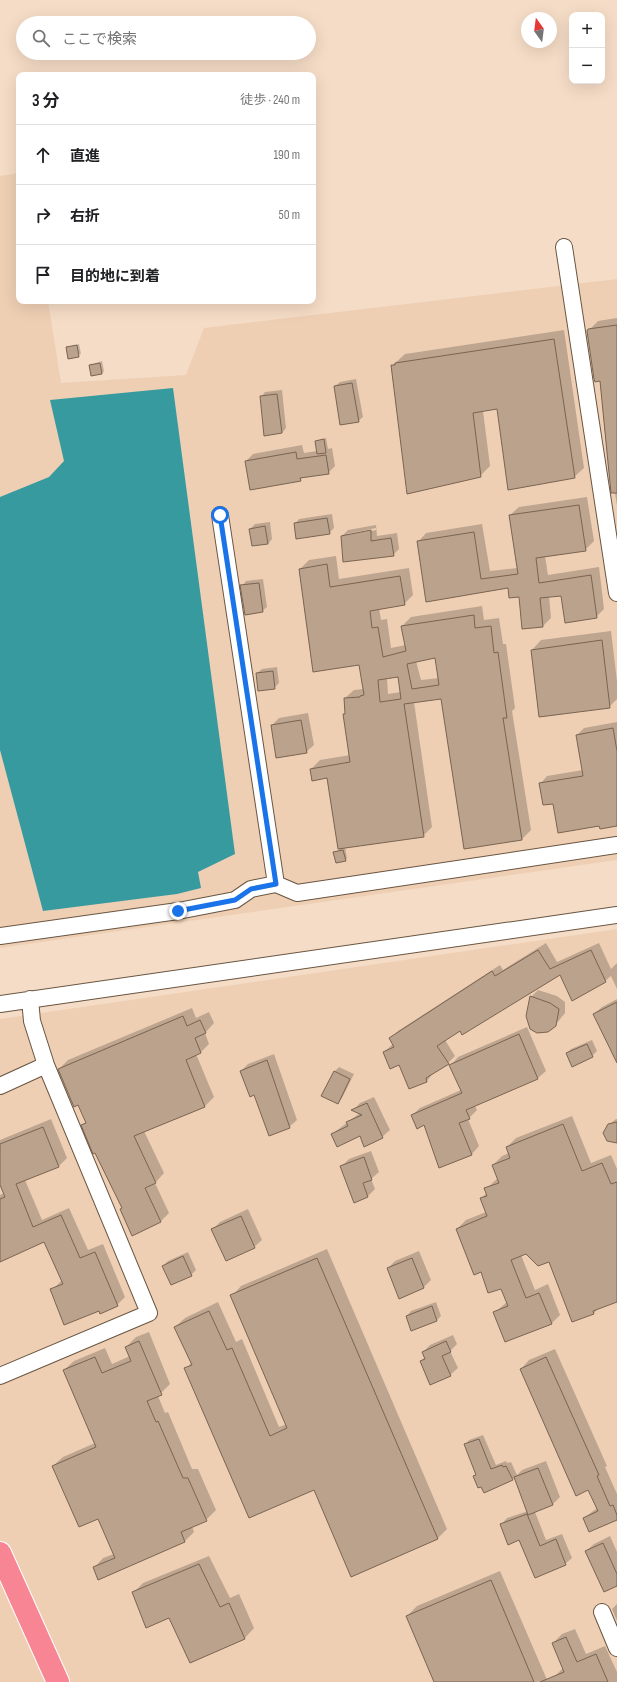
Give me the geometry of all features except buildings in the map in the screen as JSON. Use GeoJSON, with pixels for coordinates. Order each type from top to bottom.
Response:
{"type":"FeatureCollection","features":[{"type":"Feature","properties":{"kind":"highway"},"geometry":{"type":"LineString","coordinates":[[0,1553],[58,1682]]}},
{"type":"Feature","properties":{"kind":"street"},"geometry":{"type":"LineString","coordinates":[[564,247],[617,593]]}},
{"type":"Feature","properties":{"kind":"street"},"geometry":{"type":"LineString","coordinates":[[220,515],[276,884]]}},
{"type":"Feature","properties":{"kind":"street"},"geometry":{"type":"LineString","coordinates":[[0,936],[178,911],[235,900],[251,889],[276,884],[297,893],[617,845]]}},
{"type":"Feature","properties":{"kind":"street"},"geometry":{"type":"LineString","coordinates":[[0,1004],[617,915]]}},
{"type":"Feature","properties":{"kind":"street"},"geometry":{"type":"LineString","coordinates":[[0,1376],[149,1313],[46,1065],[32,1021],[30,999]]}},
{"type":"Feature","properties":{"kind":"street"},"geometry":{"type":"LineString","coordinates":[[0,1086],[46,1065]]}},
{"type":"Feature","properties":{"kind":"street"},"geometry":{"type":"LineString","coordinates":[[602,1612],[617,1648]]}},
{"type":"Feature","properties":{"kind":"shaded area"},"geometry":{"type":"Polygon","coordinates":[[[16,173],[16,304],[48,304],[61,383],[186,375],[204,328],[617,279],[617,860],[0,948],[0,176],[16,173]]]}},
{"type":"Feature","properties":{"kind":"shaded area"},"geometry":{"type":"Polygon","coordinates":[[[617,929],[617,1682],[0,1682],[0,1019],[617,929]]]}},
{"type":"Feature","properties":{"kind":"water"},"geometry":{"type":"Polygon","coordinates":[[[173,388],[235,854],[198,872],[201,888],[177,894],[43,911],[0,750],[0,497],[49,477],[64,461],[50,400],[173,388]]]}},
{"type":"Feature","properties":{"kind":"route"},"geometry":{"type":"LineString","coordinates":[[178,911],[235,900],[251,889],[276,884],[220,515]]}}]}
